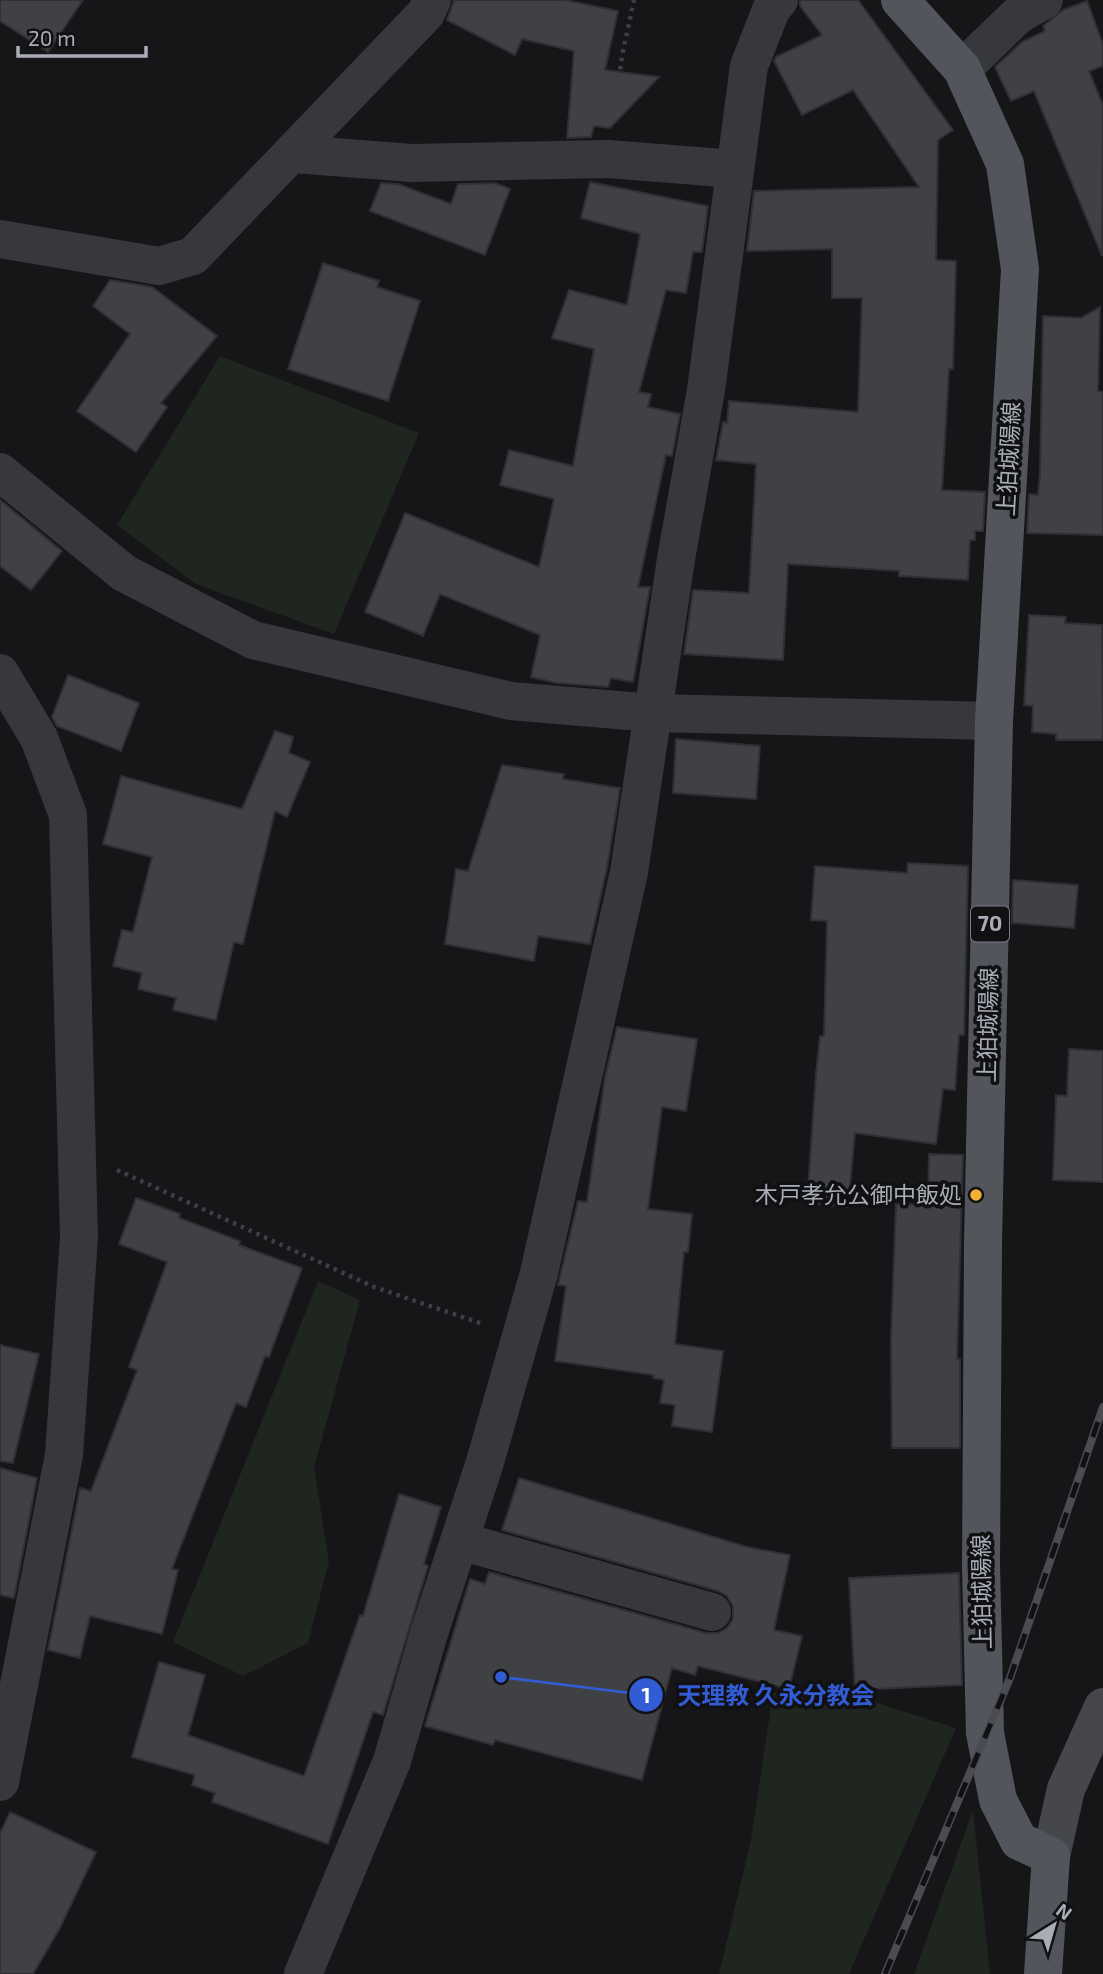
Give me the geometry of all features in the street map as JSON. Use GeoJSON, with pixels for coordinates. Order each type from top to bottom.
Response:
{"type":"FeatureCollection","features":[{"type":"Feature","properties":{"kind":"main road","name":"上狛城陽線"},"geometry":{"type":"LineString","coordinates":[[900,0],[962,69],[1006,164],[1020,270],[994,721],[983,1256],[981,1566],[985,1733],[998,1800],[1019,1841],[1051,1856]]}},
{"type":"Feature","properties":{"kind":"main road"},"geometry":{"type":"LineString","coordinates":[[1043,1974],[1051,1856]]}},
{"type":"Feature","properties":{"kind":"street"},"geometry":{"type":"LineString","coordinates":[[0,239],[159,266],[193,256],[294,154],[426,13],[432,0]]}},
{"type":"Feature","properties":{"kind":"street"},"geometry":{"type":"LineString","coordinates":[[303,1974],[392,1761],[539,1273],[629,872],[706,390],[749,66],[771,10],[779,0]]}},
{"type":"Feature","properties":{"kind":"street"},"geometry":{"type":"LineString","coordinates":[[962,69],[1018,15],[1044,0]]}},
{"type":"Feature","properties":{"kind":"street"},"geometry":{"type":"LineString","coordinates":[[294,154],[412,163],[608,159],[735,169]]}},
{"type":"Feature","properties":{"kind":"street"},"geometry":{"type":"LineString","coordinates":[[0,472],[124,573],[253,640],[511,701],[653,713],[994,721]]}},
{"type":"Feature","properties":{"kind":"street"},"geometry":{"type":"LineString","coordinates":[[0,673],[39,738],[68,815],[79,1237],[64,1455],[0,1782]]}},
{"type":"Feature","properties":{"kind":"street"},"geometry":{"type":"LineString","coordinates":[[460,1541],[712,1612]]}},
{"type":"Feature","properties":{"kind":"street"},"geometry":{"type":"LineString","coordinates":[[1051,1856],[1066,1789],[1103,1707]]}},
{"type":"Feature","properties":{"kind":"path"},"geometry":{"type":"LineString","coordinates":[[608,159],[622,56],[634,0]]}},
{"type":"Feature","properties":{"kind":"path"},"geometry":{"type":"LineString","coordinates":[[75,1151],[374,1287],[522,1336]]}},
{"type":"Feature","properties":{"kind":"shaded area"},"geometry":{"type":"Polygon","coordinates":[[[220,356],[419,433],[334,634],[196,584],[117,525],[220,356]]]}},
{"type":"Feature","properties":{"kind":"shaded area"},"geometry":{"type":"Polygon","coordinates":[[[318,1281],[360,1300],[314,1468],[329,1561],[308,1643],[243,1676],[173,1642],[318,1281]]]}},
{"type":"Feature","properties":{"kind":"shaded area"},"geometry":{"type":"Polygon","coordinates":[[[773,1693],[868,1700],[956,1728],[849,1974],[719,1974],[751,1840],[773,1693]]]}},
{"type":"Feature","properties":{"kind":"shaded area"},"geometry":{"type":"Polygon","coordinates":[[[973,1810],[990,1974],[914,1974],[973,1810]]]}},
{"type":"Feature","properties":{"kind":"building"},"geometry":{"type":"Polygon","coordinates":[[[0,0],[83,0],[48,52],[0,21],[0,0]]]}},
{"type":"Feature","properties":{"kind":"building"},"geometry":{"type":"Polygon","coordinates":[[[454,0],[565,0],[618,11],[605,70],[659,77],[610,128],[594,126],[591,137],[567,138],[574,51],[522,39],[515,55],[447,20],[454,0]]]}},
{"type":"Feature","properties":{"kind":"building"},"geometry":{"type":"Polygon","coordinates":[[[800,0],[858,0],[953,130],[938,140],[936,260],[956,261],[953,369],[949,369],[942,490],[985,492],[983,531],[975,531],[975,540],[970,540],[968,580],[899,576],[899,571],[788,564],[783,660],[684,654],[693,590],[749,593],[756,464],[716,460],[723,422],[727,423],[729,401],[858,412],[862,298],[832,298],[832,249],[747,251],[754,191],[919,187],[853,90],[802,115],[774,61],[776,57],[822,35],[800,6],[800,0]]]}},
{"type":"Feature","properties":{"kind":"building"},"geometry":{"type":"Polygon","coordinates":[[[1087,1],[1103,44],[1103,66],[1089,71],[1103,105],[1102,256],[1034,91],[1011,101],[995,67],[1022,42],[1045,31],[1043,26],[1063,10],[1087,1]]]}},
{"type":"Feature","properties":{"kind":"building"},"geometry":{"type":"Polygon","coordinates":[[[590,182],[708,206],[702,252],[693,252],[686,293],[666,290],[639,392],[651,394],[648,407],[680,414],[672,456],[666,455],[638,587],[650,587],[633,682],[611,678],[608,687],[557,683],[531,677],[540,635],[440,594],[423,636],[365,612],[405,513],[539,567],[554,499],[500,485],[509,450],[573,466],[594,349],[552,338],[569,290],[627,305],[640,234],[581,218],[590,182]]]}},
{"type":"Feature","properties":{"kind":"building"},"geometry":{"type":"Polygon","coordinates":[[[381,183],[398,184],[451,204],[458,184],[495,183],[510,189],[485,255],[370,211],[381,183]]]}},
{"type":"Feature","properties":{"kind":"building"},"geometry":{"type":"Polygon","coordinates":[[[323,263],[379,281],[377,287],[420,301],[388,401],[288,369],[323,263]]]}},
{"type":"Feature","properties":{"kind":"building"},"geometry":{"type":"Polygon","coordinates":[[[110,280],[152,287],[217,336],[161,403],[167,407],[136,452],[77,411],[130,334],[93,306],[110,280]]]}},
{"type":"Feature","properties":{"kind":"building"},"geometry":{"type":"Polygon","coordinates":[[[1100,307],[1098,391],[1103,392],[1103,535],[1027,533],[1029,494],[1038,495],[1040,473],[1043,316],[1081,318],[1100,307]]]}},
{"type":"Feature","properties":{"kind":"building"},"geometry":{"type":"Polygon","coordinates":[[[0,500],[62,551],[31,590],[0,566],[0,500]]]}},
{"type":"Feature","properties":{"kind":"building"},"geometry":{"type":"Polygon","coordinates":[[[1029,615],[1066,617],[1065,623],[1102,625],[1103,740],[1056,740],[1056,734],[1032,732],[1033,706],[1024,705],[1029,615]]]}},
{"type":"Feature","properties":{"kind":"building"},"geometry":{"type":"Polygon","coordinates":[[[68,675],[139,703],[121,751],[57,726],[52,717],[68,675]]]}},
{"type":"Feature","properties":{"kind":"building"},"geometry":{"type":"Polygon","coordinates":[[[275,731],[293,737],[289,753],[310,762],[287,817],[275,811],[243,944],[234,942],[216,1020],[173,1010],[176,998],[138,989],[142,973],[113,966],[122,930],[133,932],[152,857],[103,844],[121,776],[242,809],[275,731]]]}},
{"type":"Feature","properties":{"kind":"building"},"geometry":{"type":"Polygon","coordinates":[[[676,739],[760,746],[756,799],[673,793],[676,739]]]}},
{"type":"Feature","properties":{"kind":"building"},"geometry":{"type":"Polygon","coordinates":[[[502,765],[564,774],[563,779],[620,788],[607,868],[590,944],[538,936],[534,961],[445,944],[456,869],[468,871],[502,765]]]}},
{"type":"Feature","properties":{"kind":"building"},"geometry":{"type":"Polygon","coordinates":[[[908,863],[968,866],[964,1035],[959,1035],[955,1090],[943,1089],[936,1144],[855,1133],[848,1207],[807,1203],[816,1074],[820,1036],[824,1036],[827,921],[811,920],[815,866],[907,873],[908,863]]]}},
{"type":"Feature","properties":{"kind":"building"},"geometry":{"type":"Polygon","coordinates":[[[1013,880],[1078,885],[1074,928],[1012,923],[1013,880]]]}},
{"type":"Feature","properties":{"kind":"building"},"geometry":{"type":"Polygon","coordinates":[[[617,1027],[697,1039],[686,1111],[662,1107],[648,1209],[692,1214],[688,1252],[684,1252],[675,1344],[723,1351],[712,1432],[672,1426],[675,1405],[660,1403],[664,1380],[653,1378],[654,1375],[555,1361],[566,1286],[558,1285],[578,1201],[587,1202],[605,1077],[617,1027]]]}},
{"type":"Feature","properties":{"kind":"building"},"geometry":{"type":"Polygon","coordinates":[[[1069,1049],[1103,1051],[1103,1182],[1053,1180],[1056,1095],[1067,1096],[1069,1049]]]}},
{"type":"Feature","properties":{"kind":"building"},"geometry":{"type":"Polygon","coordinates":[[[929,1154],[963,1155],[957,1359],[960,1359],[960,1448],[892,1448],[891,1340],[896,1204],[928,1205],[929,1154]]]}},
{"type":"Feature","properties":{"kind":"building"},"geometry":{"type":"Polygon","coordinates":[[[136,1198],[240,1241],[239,1245],[302,1268],[269,1357],[265,1356],[246,1407],[236,1403],[172,1569],[178,1570],[162,1634],[90,1616],[80,1658],[48,1650],[80,1488],[91,1491],[137,1370],[129,1367],[167,1262],[119,1244],[136,1198]]]}},
{"type":"Feature","properties":{"kind":"building"},"geometry":{"type":"Polygon","coordinates":[[[0,1345],[39,1354],[13,1463],[0,1461],[0,1345]]]}},
{"type":"Feature","properties":{"kind":"building"},"geometry":{"type":"Polygon","coordinates":[[[0,1468],[37,1478],[14,1598],[0,1595],[0,1468]]]}},
{"type":"Feature","properties":{"kind":"building"},"geometry":{"type":"Polygon","coordinates":[[[519,1478],[747,1547],[790,1555],[774,1630],[802,1636],[789,1689],[698,1666],[695,1675],[672,1668],[642,1780],[495,1740],[493,1745],[425,1726],[470,1579],[485,1584],[489,1572],[706,1633],[718,1633],[727,1628],[733,1619],[733,1606],[727,1596],[718,1591],[502,1530],[519,1478]]]}},
{"type":"Feature","properties":{"kind":"building"},"geometry":{"type":"Polygon","coordinates":[[[399,1494],[441,1507],[424,1564],[428,1566],[383,1715],[373,1712],[328,1844],[212,1802],[215,1793],[192,1785],[195,1775],[132,1757],[159,1662],[205,1675],[188,1735],[304,1776],[360,1615],[363,1616],[399,1494]]]}},
{"type":"Feature","properties":{"kind":"building"},"geometry":{"type":"Polygon","coordinates":[[[959,1573],[962,1685],[855,1690],[849,1578],[959,1573]]]}},
{"type":"Feature","properties":{"kind":"building"},"geometry":{"type":"Polygon","coordinates":[[[10,1812],[96,1852],[60,1928],[33,1974],[0,1974],[0,1833],[10,1812]]]}},
{"type":"Feature","properties":{"kind":"railway"},"geometry":{"type":"LineString","coordinates":[[885,1974],[1010,1678],[1103,1407]]}},
{"type":"Feature","properties":{"kind":"place","name":"木戸孝允公御中飯処"},"geometry":{"type":"Point","coordinates":[976,1195]}},
{"type":"Feature","properties":{"kind":"place","name":"天理教 久永分教会"},"geometry":{"type":"Point","coordinates":[501,1677]}}]}
